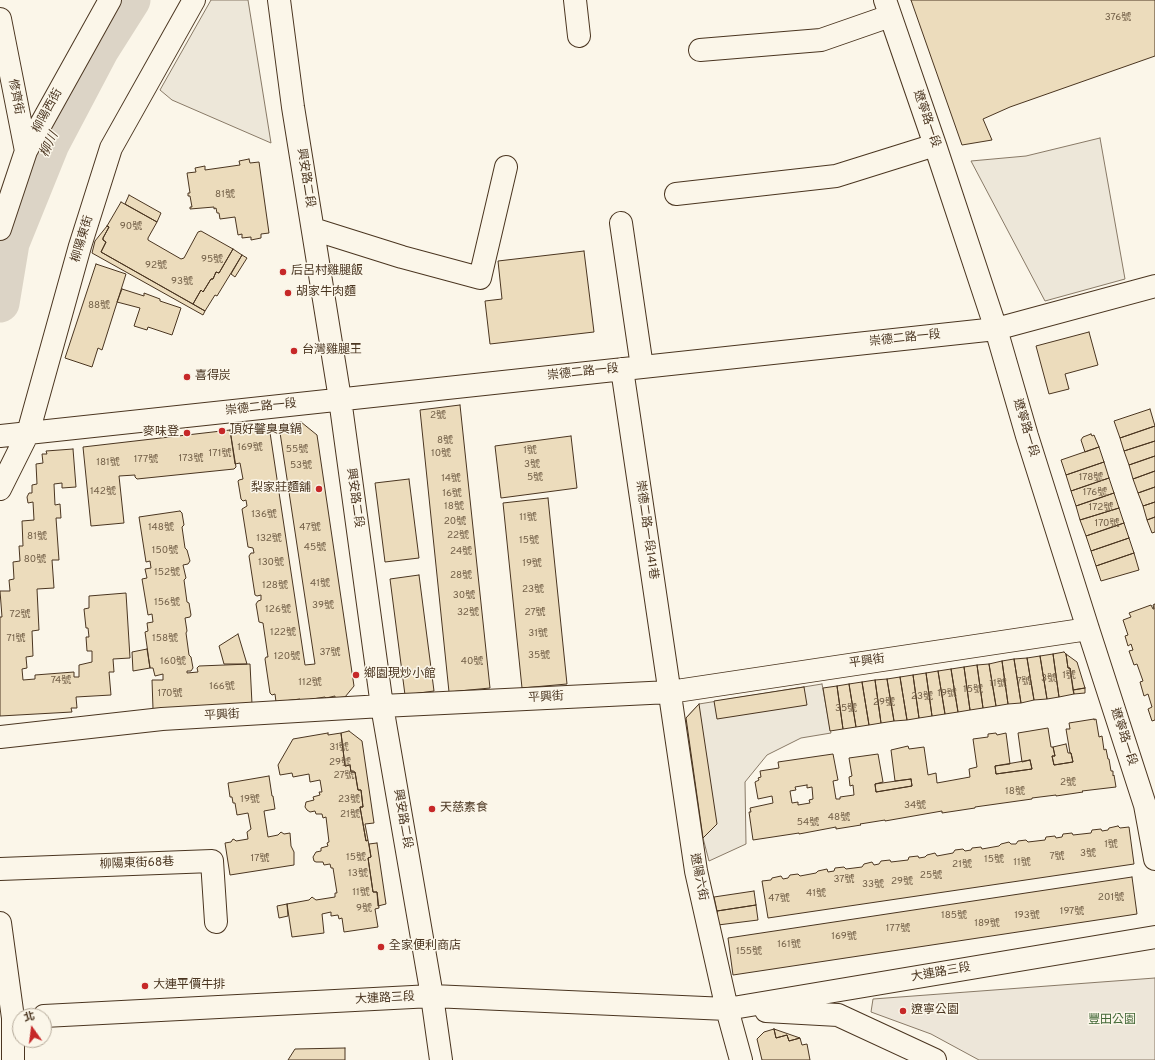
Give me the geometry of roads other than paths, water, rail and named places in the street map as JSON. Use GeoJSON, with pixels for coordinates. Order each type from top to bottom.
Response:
{"type":"FeatureCollection","features":[{"type":"Feature","properties":{"kind":"street","name":"柳陽西街"},"geometry":{"type":"LineString","coordinates":[[0,229],[26,151],[110,0]]}},
{"type":"Feature","properties":{"kind":"street","name":"柳陽東街"},"geometry":{"type":"LineString","coordinates":[[0,489],[28,433],[80,246],[111,148],[194,0]]}},
{"type":"Feature","properties":{"kind":"street","name":"興安路二段"},"geometry":{"type":"LineString","coordinates":[[279,0],[293,107],[340,399],[382,706],[432,996],[441,1060]]}},
{"type":"Feature","properties":{"kind":"street"},"geometry":{"type":"LineString","coordinates":[[575,0],[579,36]]}},
{"type":"Feature","properties":{"kind":"street"},"geometry":{"type":"LineString","coordinates":[[700,50],[821,40],[887,8]]}},
{"type":"Feature","properties":{"kind":"street","name":"遼寧路一段"},"geometry":{"type":"LineString","coordinates":[[887,8],[935,145],[996,329],[1027,436],[1146,805],[1155,859]]}},
{"type":"Feature","properties":{"kind":"street","name":"修齊街"},"geometry":{"type":"LineString","coordinates":[[0,19],[26,151]]}},
{"type":"Feature","properties":{"kind":"street"},"geometry":{"type":"LineString","coordinates":[[676,194],[836,176],[935,145]]}},
{"type":"Feature","properties":{"kind":"street"},"geometry":{"type":"LineString","coordinates":[[313,229],[402,257],[480,278],[506,167]]}},
{"type":"Feature","properties":{"kind":"street","name":"崇德二路一段141巷"},"geometry":{"type":"LineString","coordinates":[[621,223],[632,368],[670,692]]}},
{"type":"Feature","properties":{"kind":"street","name":"崇德二路一段"},"geometry":{"type":"LineString","coordinates":[[3,436],[996,329],[1155,286]]}},
{"type":"Feature","properties":{"kind":"street","name":"平興街"},"geometry":{"type":"LineString","coordinates":[[0,737],[162,719],[382,706],[670,692],[1088,629]]}},
{"type":"Feature","properties":{"kind":"street","name":"遼陽六街"},"geometry":{"type":"LineString","coordinates":[[670,692],[696,871],[727,1009],[741,1060]]}},
{"type":"Feature","properties":{"kind":"street","name":"柳陽東街68巷"},"geometry":{"type":"LineString","coordinates":[[0,869],[212,861],[216,922]]}},
{"type":"Feature","properties":{"kind":"street"},"geometry":{"type":"LineString","coordinates":[[0,923],[13,1060]]}},
{"type":"Feature","properties":{"kind":"street","name":"大連路三段"},"geometry":{"type":"LineString","coordinates":[[727,1009],[1155,937]]}},
{"type":"Feature","properties":{"kind":"street","name":"大連路三段"},"geometry":{"type":"LineString","coordinates":[[52,1016],[432,996],[727,1009],[838,1015],[935,1060]]}},
{"type":"Feature","properties":{"kind":"waterway","name":"柳川"},"geometry":{"type":"LineString","coordinates":[[0,303],[10,243],[50,144],[100,49],[131,0]]}},
{"type":"Feature","properties":{"kind":"place","name":"后呂村雞腿飯"},"geometry":{"type":"Point","coordinates":[283,272]}},
{"type":"Feature","properties":{"kind":"place","name":"胡家牛肉麵"},"geometry":{"type":"Point","coordinates":[288,293]}},
{"type":"Feature","properties":{"kind":"place","name":"台灣雞腿王"},"geometry":{"type":"Point","coordinates":[294,351]}},
{"type":"Feature","properties":{"kind":"place","name":"喜得炭"},"geometry":{"type":"Point","coordinates":[187,377]}},
{"type":"Feature","properties":{"kind":"place","name":"頂好馨臭臭鍋"},"geometry":{"type":"Point","coordinates":[222,431]}},
{"type":"Feature","properties":{"kind":"place","name":"麥味登"},"geometry":{"type":"Point","coordinates":[187,433]}},
{"type":"Feature","properties":{"kind":"place","name":"梨家莊麵舖"},"geometry":{"type":"Point","coordinates":[319,489]}},
{"type":"Feature","properties":{"kind":"place","name":"鄉園現炒小館"},"geometry":{"type":"Point","coordinates":[356,675]}},
{"type":"Feature","properties":{"kind":"place","name":"天慈素食"},"geometry":{"type":"Point","coordinates":[432,809]}},
{"type":"Feature","properties":{"kind":"place","name":"全家便利商店"},"geometry":{"type":"Point","coordinates":[381,947]}},
{"type":"Feature","properties":{"kind":"place","name":"大連平價牛排"},"geometry":{"type":"Point","coordinates":[145,986]}},
{"type":"Feature","properties":{"kind":"place","name":"遼寧公園"},"geometry":{"type":"Point","coordinates":[903,1011]}},
{"type":"Feature","properties":{"kind":"park label","name":"豐田公園"},"geometry":{"type":"Point","coordinates":[1112,1021]}}]}
